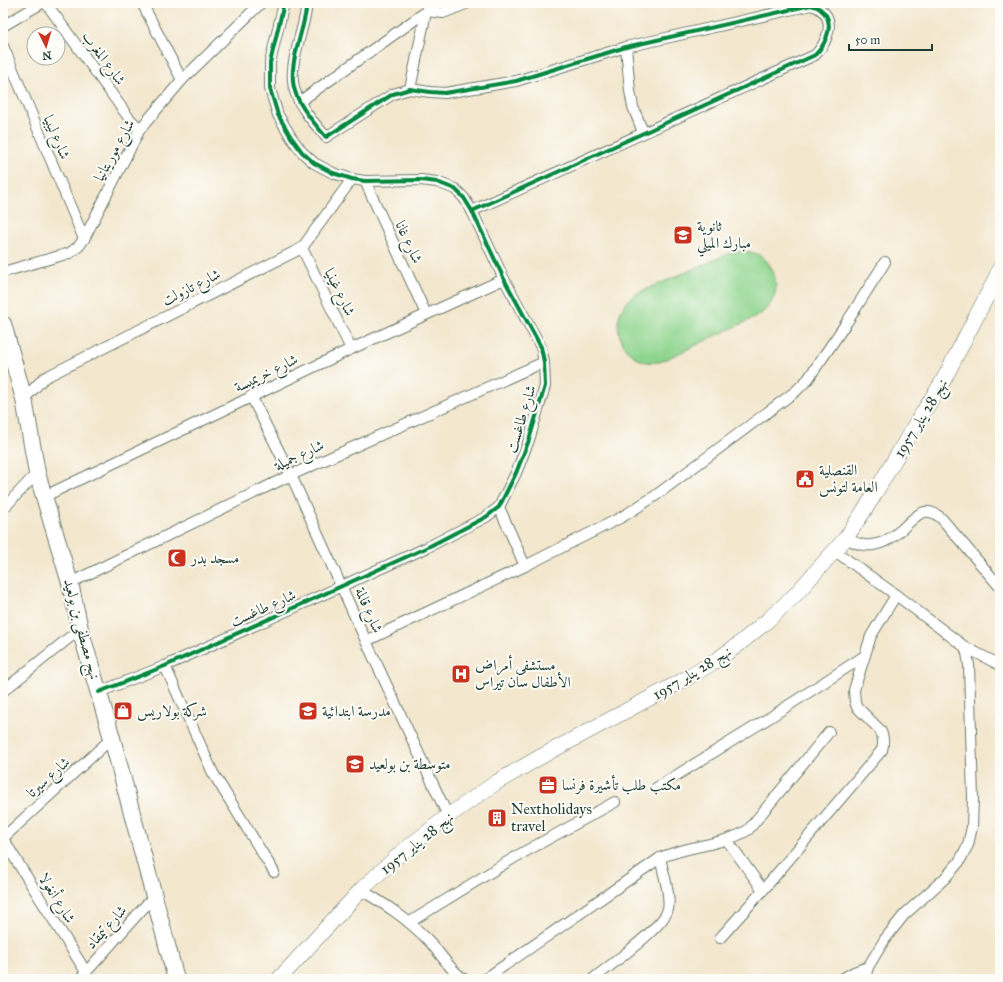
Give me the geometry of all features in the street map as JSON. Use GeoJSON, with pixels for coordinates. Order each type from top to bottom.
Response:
{"type":"FeatureCollection","features":[{"type":"Feature","properties":{"kind":"main road","name":"نهج مصطفى بن بولعيد"},"geometry":{"type":"LineString","coordinates":[[3,324],[6,344],[24,399],[37,473],[43,497],[70,583],[80,629],[112,738],[176,979]]}},
{"type":"Feature","properties":{"kind":"street"},"geometry":{"type":"LineString","coordinates":[[3,26],[42,3]]}},
{"type":"Feature","properties":{"kind":"street","name":"شارع المغرب"},"geometry":{"type":"LineString","coordinates":[[46,3],[129,118],[140,129]]}},
{"type":"Feature","properties":{"kind":"street"},"geometry":{"type":"LineString","coordinates":[[142,3],[182,80]]}},
{"type":"Feature","properties":{"kind":"street","name":"شارع موريتانيا"},"geometry":{"type":"LineString","coordinates":[[3,272],[70,253],[78,246],[84,239],[140,129],[182,80],[261,3]]}},
{"type":"Feature","properties":{"kind":"street","name":"شارع طاغست"},"geometry":{"type":"LineString","coordinates":[[99,692],[165,666],[442,540],[486,517],[498,507],[516,473],[534,425],[545,386],[544,362],[541,347],[504,279],[472,211],[464,198],[454,189],[437,182],[421,180],[352,180],[333,173],[314,163],[302,152],[278,115],[270,89],[270,63],[284,3]]}},
{"type":"Feature","properties":{"kind":"street"},"geometry":{"type":"LineString","coordinates":[[307,3],[306,14],[294,64],[293,80],[295,93],[299,102],[326,137],[393,94],[410,89],[445,93],[516,81],[626,47],[811,5],[820,9],[826,16],[829,25],[827,35],[823,46],[815,55],[472,211]]}},
{"type":"Feature","properties":{"kind":"street"},"geometry":{"type":"LineString","coordinates":[[428,7],[443,13],[468,3]]}},
{"type":"Feature","properties":{"kind":"street"},"geometry":{"type":"LineString","coordinates":[[299,102],[428,7]]}},
{"type":"Feature","properties":{"kind":"street"},"geometry":{"type":"LineString","coordinates":[[410,89],[428,7]]}},
{"type":"Feature","properties":{"kind":"street","name":"شارع ليبيا"},"geometry":{"type":"LineString","coordinates":[[3,46],[84,239]]}},
{"type":"Feature","properties":{"kind":"street"},"geometry":{"type":"LineString","coordinates":[[626,47],[633,107],[643,132]]}},
{"type":"Feature","properties":{"kind":"street","name":"شارع تازولت"},"geometry":{"type":"LineString","coordinates":[[24,399],[44,378],[302,248],[352,180]]}},
{"type":"Feature","properties":{"kind":"street","name":"شارع غانا"},"geometry":{"type":"LineString","coordinates":[[365,181],[426,314]]}},
{"type":"Feature","properties":{"kind":"street","name":"شارع غينيا"},"geometry":{"type":"LineString","coordinates":[[302,248],[351,349]]}},
{"type":"Feature","properties":{"kind":"street"},"geometry":{"type":"LineString","coordinates":[[366,641],[525,566],[622,517],[655,496],[796,391],[808,379],[830,348],[885,262]]}},
{"type":"Feature","properties":{"kind":"street","name":"نهج 28 يناير 1957"},"geometry":{"type":"LineString","coordinates":[[281,978],[361,890],[401,853],[448,816],[497,782],[714,662],[767,621],[795,595],[846,538],[871,500],[943,381],[1000,268]]}},
{"type":"Feature","properties":{"kind":"street","name":"شارع خريميسة"},"geometry":{"type":"LineString","coordinates":[[43,497],[251,396],[504,279]]}},
{"type":"Feature","properties":{"kind":"street","name":"شارع جميلة"},"geometry":{"type":"LineString","coordinates":[[70,583],[291,475],[544,362]]}},
{"type":"Feature","properties":{"kind":"street","name":"شارع قالمة"},"geometry":{"type":"LineString","coordinates":[[251,396],[291,475],[366,641],[448,816]]}},
{"type":"Feature","properties":{"kind":"street"},"geometry":{"type":"LineString","coordinates":[[3,509],[37,473]]}},
{"type":"Feature","properties":{"kind":"street"},"geometry":{"type":"LineString","coordinates":[[498,507],[525,566]]}},
{"type":"Feature","properties":{"kind":"street"},"geometry":{"type":"LineString","coordinates":[[846,538],[859,544],[874,545],[884,542],[900,531],[919,514],[924,512],[934,513],[942,519],[1000,587]]}},
{"type":"Feature","properties":{"kind":"street"},"geometry":{"type":"LineString","coordinates":[[835,551],[965,647],[1000,665]]}},
{"type":"Feature","properties":{"kind":"street"},"geometry":{"type":"LineString","coordinates":[[720,938],[763,890],[882,750],[884,740],[880,730],[860,712],[855,702],[854,690],[871,636],[896,595]]}},
{"type":"Feature","properties":{"kind":"street"},"geometry":{"type":"LineString","coordinates":[[3,691],[80,629]]}},
{"type":"Feature","properties":{"kind":"street"},"geometry":{"type":"LineString","coordinates":[[865,979],[868,968],[885,939],[904,915],[945,878],[960,862],[968,845],[972,827],[971,734],[969,665],[968,653],[965,647]]}},
{"type":"Feature","properties":{"kind":"street"},"geometry":{"type":"LineString","coordinates":[[656,788],[863,658]]}},
{"type":"Feature","properties":{"kind":"street"},"geometry":{"type":"LineString","coordinates":[[165,666],[213,773],[274,872]]}},
{"type":"Feature","properties":{"kind":"street"},"geometry":{"type":"LineString","coordinates":[[486,979],[660,858],[678,851],[727,840],[740,834],[754,824],[829,732]]}},
{"type":"Feature","properties":{"kind":"street","name":"شارع سيرتا"},"geometry":{"type":"LineString","coordinates":[[3,838],[112,738]]}},
{"type":"Feature","properties":{"kind":"street"},"geometry":{"type":"LineString","coordinates":[[410,922],[518,856],[615,802]]}},
{"type":"Feature","properties":{"kind":"street","name":"شارع أنغولا"},"geometry":{"type":"LineString","coordinates":[[3,838],[83,975]]}},
{"type":"Feature","properties":{"kind":"street"},"geometry":{"type":"LineString","coordinates":[[727,840],[763,890]]}},
{"type":"Feature","properties":{"kind":"street"},"geometry":{"type":"LineString","coordinates":[[592,979],[654,930],[664,918],[668,909],[668,897],[660,858]]}},
{"type":"Feature","properties":{"kind":"street"},"geometry":{"type":"LineString","coordinates":[[361,890],[400,914],[410,922],[430,942],[456,973],[464,979]]}},
{"type":"Feature","properties":{"kind":"street","name":"شارع تيمقاد"},"geometry":{"type":"LineString","coordinates":[[83,975],[154,896]]}},
{"type":"Feature","properties":{"kind":"street"},"geometry":{"type":"LineString","coordinates":[[842,979],[854,972],[868,968]]}},
{"type":"Feature","properties":{"kind":"green space"},"geometry":{"type":"Polygon","coordinates":[[[744,251],[755,253],[764,258],[768,262],[775,276],[776,290],[774,296],[767,308],[762,313],[660,362],[640,360],[627,350],[620,336],[618,321],[622,308],[633,295],[730,253],[744,251]]]}},
{"type":"Feature","properties":{"kind":"cycle path"},"geometry":{"type":"LineString","coordinates":[[99,692],[165,666],[428,547],[486,517],[499,507],[516,473],[529,440],[545,386],[544,362],[541,347],[504,279],[472,211],[464,198],[455,189],[437,182],[421,180],[365,181],[352,179],[333,173],[314,163],[302,152],[291,137],[278,115],[270,89],[270,63],[284,3]]}},
{"type":"Feature","properties":{"kind":"cycle path"},"geometry":{"type":"LineString","coordinates":[[307,3],[306,14],[294,61],[293,83],[296,94],[302,106],[326,137],[393,94],[410,89],[445,93],[516,81],[626,47],[811,5],[819,8],[825,14],[828,20],[828,32],[823,45],[815,55],[472,211]]}},
{"type":"Feature","properties":{"kind":"place","name":"ثانوية مبارك الميلي"},"geometry":{"type":"Point","coordinates":[683,235]}},
{"type":"Feature","properties":{"kind":"place","name":"القنصلية العامة لتونس"},"geometry":{"type":"Point","coordinates":[805,479]}},
{"type":"Feature","properties":{"kind":"place","name":"مسجد بدر"},"geometry":{"type":"Point","coordinates":[177,558]}},
{"type":"Feature","properties":{"kind":"place","name":"مستشفى أمراض الأطفال سان تيراس"},"geometry":{"type":"Point","coordinates":[461,674]}},
{"type":"Feature","properties":{"kind":"place","name":"شركة بولاريس"},"geometry":{"type":"Point","coordinates":[123,711]}},
{"type":"Feature","properties":{"kind":"place","name":"مدرسة ابتدائية"},"geometry":{"type":"Point","coordinates":[308,711]}},
{"type":"Feature","properties":{"kind":"place","name":"متوسطة بن بولعيد"},"geometry":{"type":"Point","coordinates":[355,764]}},
{"type":"Feature","properties":{"kind":"place","name":"مكتب طلب تأشيرة فرنسا"},"geometry":{"type":"Point","coordinates":[548,785]}},
{"type":"Feature","properties":{"kind":"place","name":"Nextholidays travel"},"geometry":{"type":"Point","coordinates":[497,818]}}]}
